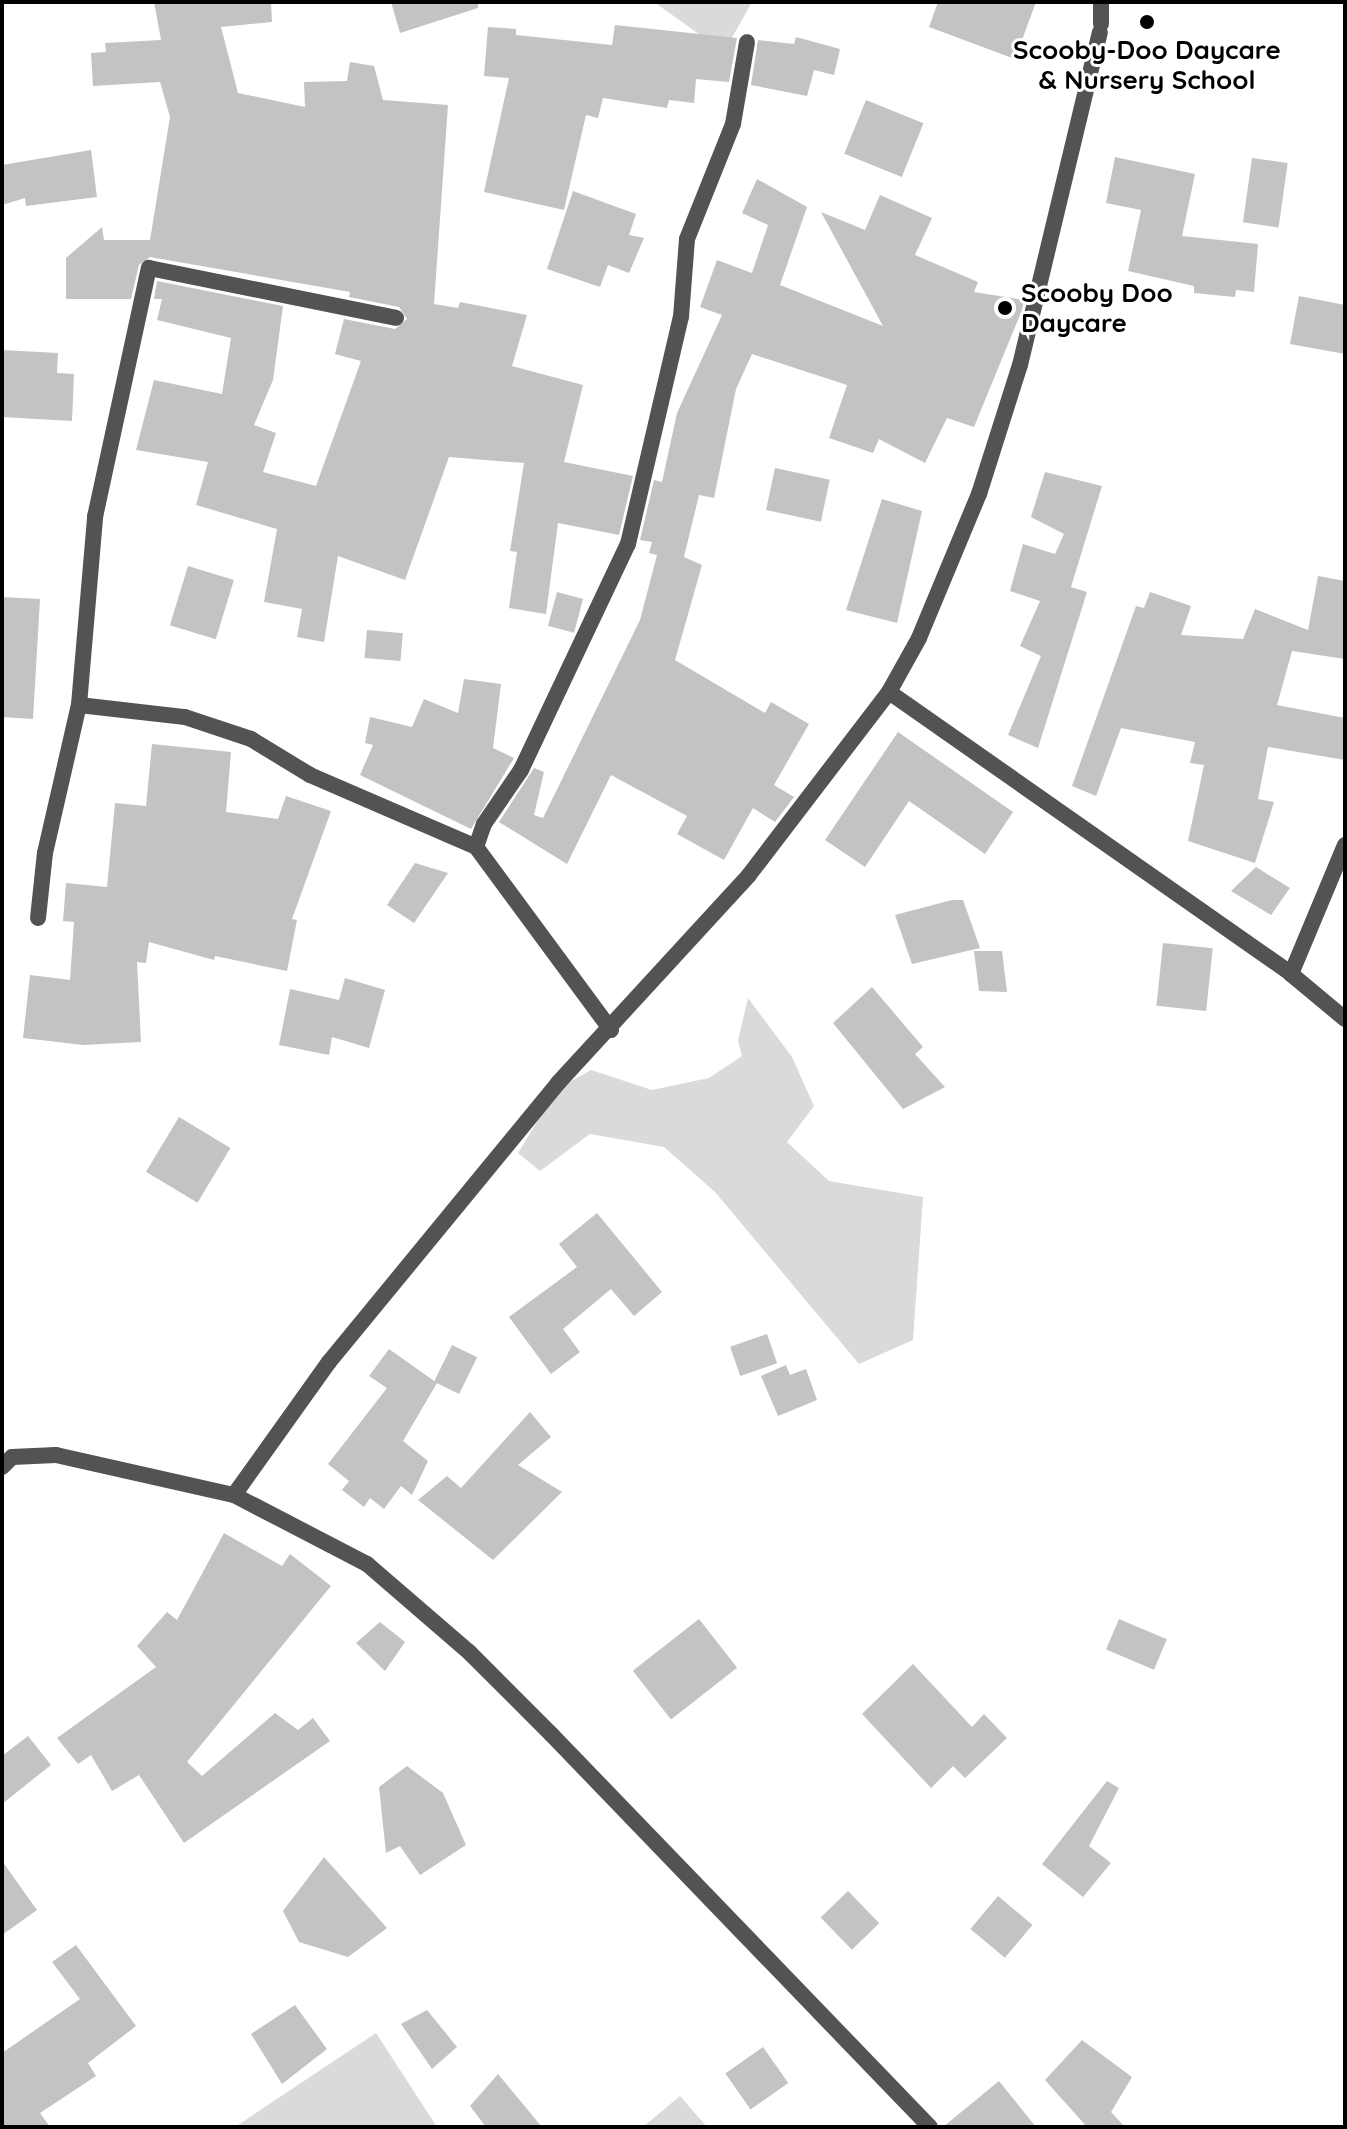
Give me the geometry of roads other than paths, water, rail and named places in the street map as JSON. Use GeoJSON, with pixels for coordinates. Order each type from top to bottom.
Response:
{"type":"FeatureCollection","features":[{"type":"Feature","properties":{"kind":"street"},"geometry":{"type":"LineString","coordinates":[[234,1495],[329,1362],[558,1083],[611,1030],[749,875],[889,692],[919,638],[979,494],[1020,365],[1100,28],[1101,2]]}},
{"type":"Feature","properties":{"kind":"street"},"geometry":{"type":"LineString","coordinates":[[476,847],[484,824],[521,770],[628,544],[681,317],[687,239],[733,124],[747,42]]}},
{"type":"Feature","properties":{"kind":"street"},"geometry":{"type":"LineString","coordinates":[[38,918],[45,853],[79,705],[95,517],[149,268],[396,318]]}},
{"type":"Feature","properties":{"kind":"street"},"geometry":{"type":"LineString","coordinates":[[889,692],[1291,974],[1345,1019]]}},
{"type":"Feature","properties":{"kind":"street"},"geometry":{"type":"LineString","coordinates":[[79,705],[185,717],[251,739],[310,775],[476,847],[611,1030]]}},
{"type":"Feature","properties":{"kind":"street"},"geometry":{"type":"LineString","coordinates":[[1291,974],[1345,845]]}},
{"type":"Feature","properties":{"kind":"street"},"geometry":{"type":"LineString","coordinates":[[2,1467],[12,1457],[56,1455],[234,1495],[367,1564],[450,1635],[930,2127]]}},
{"type":"Feature","properties":{"kind":"place","name":"Scooby-Doo Daycare & Nursery School"},"geometry":{"type":"Point","coordinates":[1147,22]}},
{"type":"Feature","properties":{"kind":"place","name":"Scooby Doo Daycare"},"geometry":{"type":"Point","coordinates":[1005,308]}}]}
